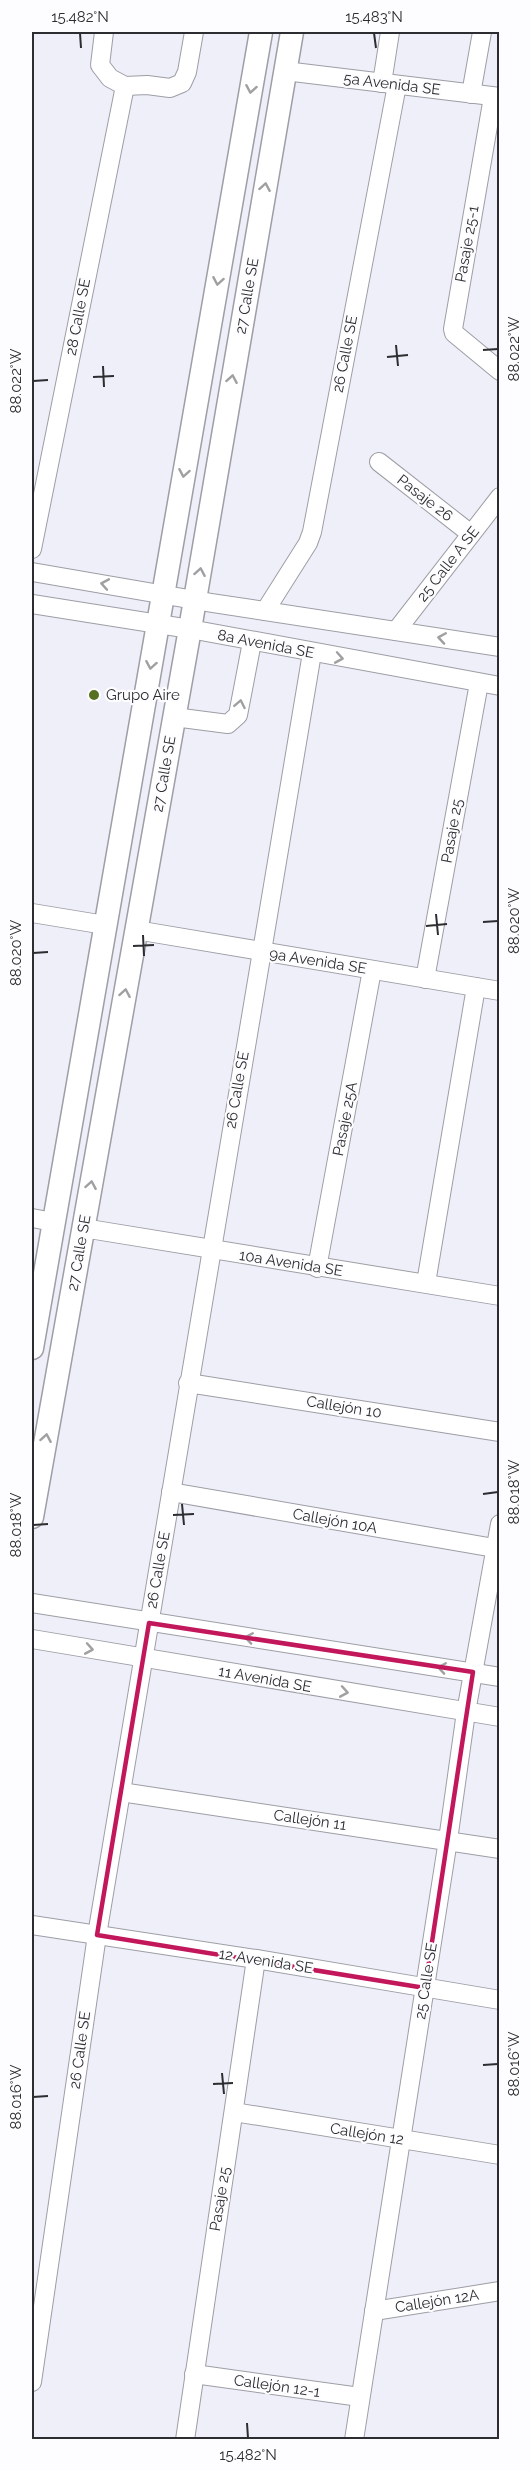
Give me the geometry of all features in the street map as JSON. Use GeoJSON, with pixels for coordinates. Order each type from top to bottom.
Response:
{"type":"FeatureCollection","features":[{"type":"Feature","properties":{"kind":"main road","name":"27 Calle SE"},"geometry":{"type":"LineString","coordinates":[[32,1348],[42,1220],[105,925],[261,32]]}},
{"type":"Feature","properties":{"kind":"main road","name":"27 Calle SE"},"geometry":{"type":"LineString","coordinates":[[32,1517],[190,629],[292,32]]}},
{"type":"Feature","properties":{"kind":"street"},"geometry":{"type":"LineString","coordinates":[[104,32],[100,62],[101,68],[110,78],[125,86],[147,85],[170,88],[182,84],[187,72],[194,32]]}},
{"type":"Feature","properties":{"kind":"street","name":"26 Calle SE"},"geometry":{"type":"LineString","coordinates":[[264,611],[308,543],[312,532],[389,84],[390,32]]}},
{"type":"Feature","properties":{"kind":"street"},"geometry":{"type":"LineString","coordinates":[[471,94],[482,32]]}},
{"type":"Feature","properties":{"kind":"street","name":"5a Avenida SE"},"geometry":{"type":"LineString","coordinates":[[285,71],[496,97]]}},
{"type":"Feature","properties":{"kind":"street","name":"28 Calle SE"},"geometry":{"type":"LineString","coordinates":[[32,549],[125,86]]}},
{"type":"Feature","properties":{"kind":"street","name":"Pasaje 25-1"},"geometry":{"type":"LineString","coordinates":[[496,97],[453,329],[454,333],[500,371]]}},
{"type":"Feature","properties":{"kind":"street","name":"Pasaje 26"},"geometry":{"type":"LineString","coordinates":[[379,462],[471,534]]}},
{"type":"Feature","properties":{"kind":"street","name":"25 Calle A SE"},"geometry":{"type":"LineString","coordinates":[[396,631],[500,497]]}},
{"type":"Feature","properties":{"kind":"street","name":"8a Avenida SE"},"geometry":{"type":"LineString","coordinates":[[32,572],[195,600],[500,647]]}},
{"type":"Feature","properties":{"kind":"street","name":"8a Avenida SE"},"geometry":{"type":"LineString","coordinates":[[32,604],[190,629],[500,686]]}},
{"type":"Feature","properties":{"kind":"street"},"geometry":{"type":"LineString","coordinates":[[174,717],[228,724],[238,715],[252,642]]}},
{"type":"Feature","properties":{"kind":"street","name":"26 Calle SE"},"geometry":{"type":"LineString","coordinates":[[32,2382],[97,1935],[210,1249],[312,653]]}},
{"type":"Feature","properties":{"kind":"street","name":"Pasaje 25"},"geometry":{"type":"LineString","coordinates":[[425,979],[478,683]]}},
{"type":"Feature","properties":{"kind":"street"},"geometry":{"type":"LineString","coordinates":[[32,914],[105,925]]}},
{"type":"Feature","properties":{"kind":"street","name":"9a Avenida SE"},"geometry":{"type":"LineString","coordinates":[[136,930],[500,991]]}},
{"type":"Feature","properties":{"kind":"street","name":"Pasaje 25A"},"geometry":{"type":"LineString","coordinates":[[317,1268],[372,970]]}},
{"type":"Feature","properties":{"kind":"street"},"geometry":{"type":"LineString","coordinates":[[426,1283],[476,987]]}},
{"type":"Feature","properties":{"kind":"street","name":"10a Avenida SE"},"geometry":{"type":"LineString","coordinates":[[83,1228],[317,1268],[500,1296]]}},
{"type":"Feature","properties":{"kind":"street","name":"Callejón 10"},"geometry":{"type":"LineString","coordinates":[[188,1383],[500,1432]]}},
{"type":"Feature","properties":{"kind":"street","name":"Callejón 10A"},"geometry":{"type":"LineString","coordinates":[[171,1492],[497,1549]]}},
{"type":"Feature","properties":{"kind":"street","name":"25 Calle SE"},"geometry":{"type":"LineString","coordinates":[[354,2439],[466,1712],[500,1524]]}},
{"type":"Feature","properties":{"kind":"street"},"geometry":{"type":"LineString","coordinates":[[32,1603],[500,1677]]}},
{"type":"Feature","properties":{"kind":"street","name":"11 Avenida SE"},"geometry":{"type":"LineString","coordinates":[[32,1639],[500,1718]]}},
{"type":"Feature","properties":{"kind":"street","name":"Callejón 11"},"geometry":{"type":"LineString","coordinates":[[121,1792],[500,1849]]}},
{"type":"Feature","properties":{"kind":"street","name":"12 Avenida SE"},"geometry":{"type":"LineString","coordinates":[[32,1925],[256,1959],[500,2000]]}},
{"type":"Feature","properties":{"kind":"street","name":"Pasaje 25"},"geometry":{"type":"LineString","coordinates":[[184,2439],[256,1959]]}},
{"type":"Feature","properties":{"kind":"street","name":"Callejón 12"},"geometry":{"type":"LineString","coordinates":[[234,2112],[500,2155]]}},
{"type":"Feature","properties":{"kind":"street","name":"Callejón 12A"},"geometry":{"type":"LineString","coordinates":[[374,2311],[500,2291]]}},
{"type":"Feature","properties":{"kind":"street","name":"Callejón 12-1"},"geometry":{"type":"LineString","coordinates":[[194,2374],[360,2397]]}},
{"type":"Feature","properties":{"kind":"highlighted area"},"geometry":{"type":"Polygon","coordinates":[[[149,1623],[473,1672],[425,1988],[97,1935],[149,1623]]]}},
{"type":"Feature","properties":{"kind":"place","name":"Grupo Aire"},"geometry":{"type":"Point","coordinates":[94,695]}}]}
